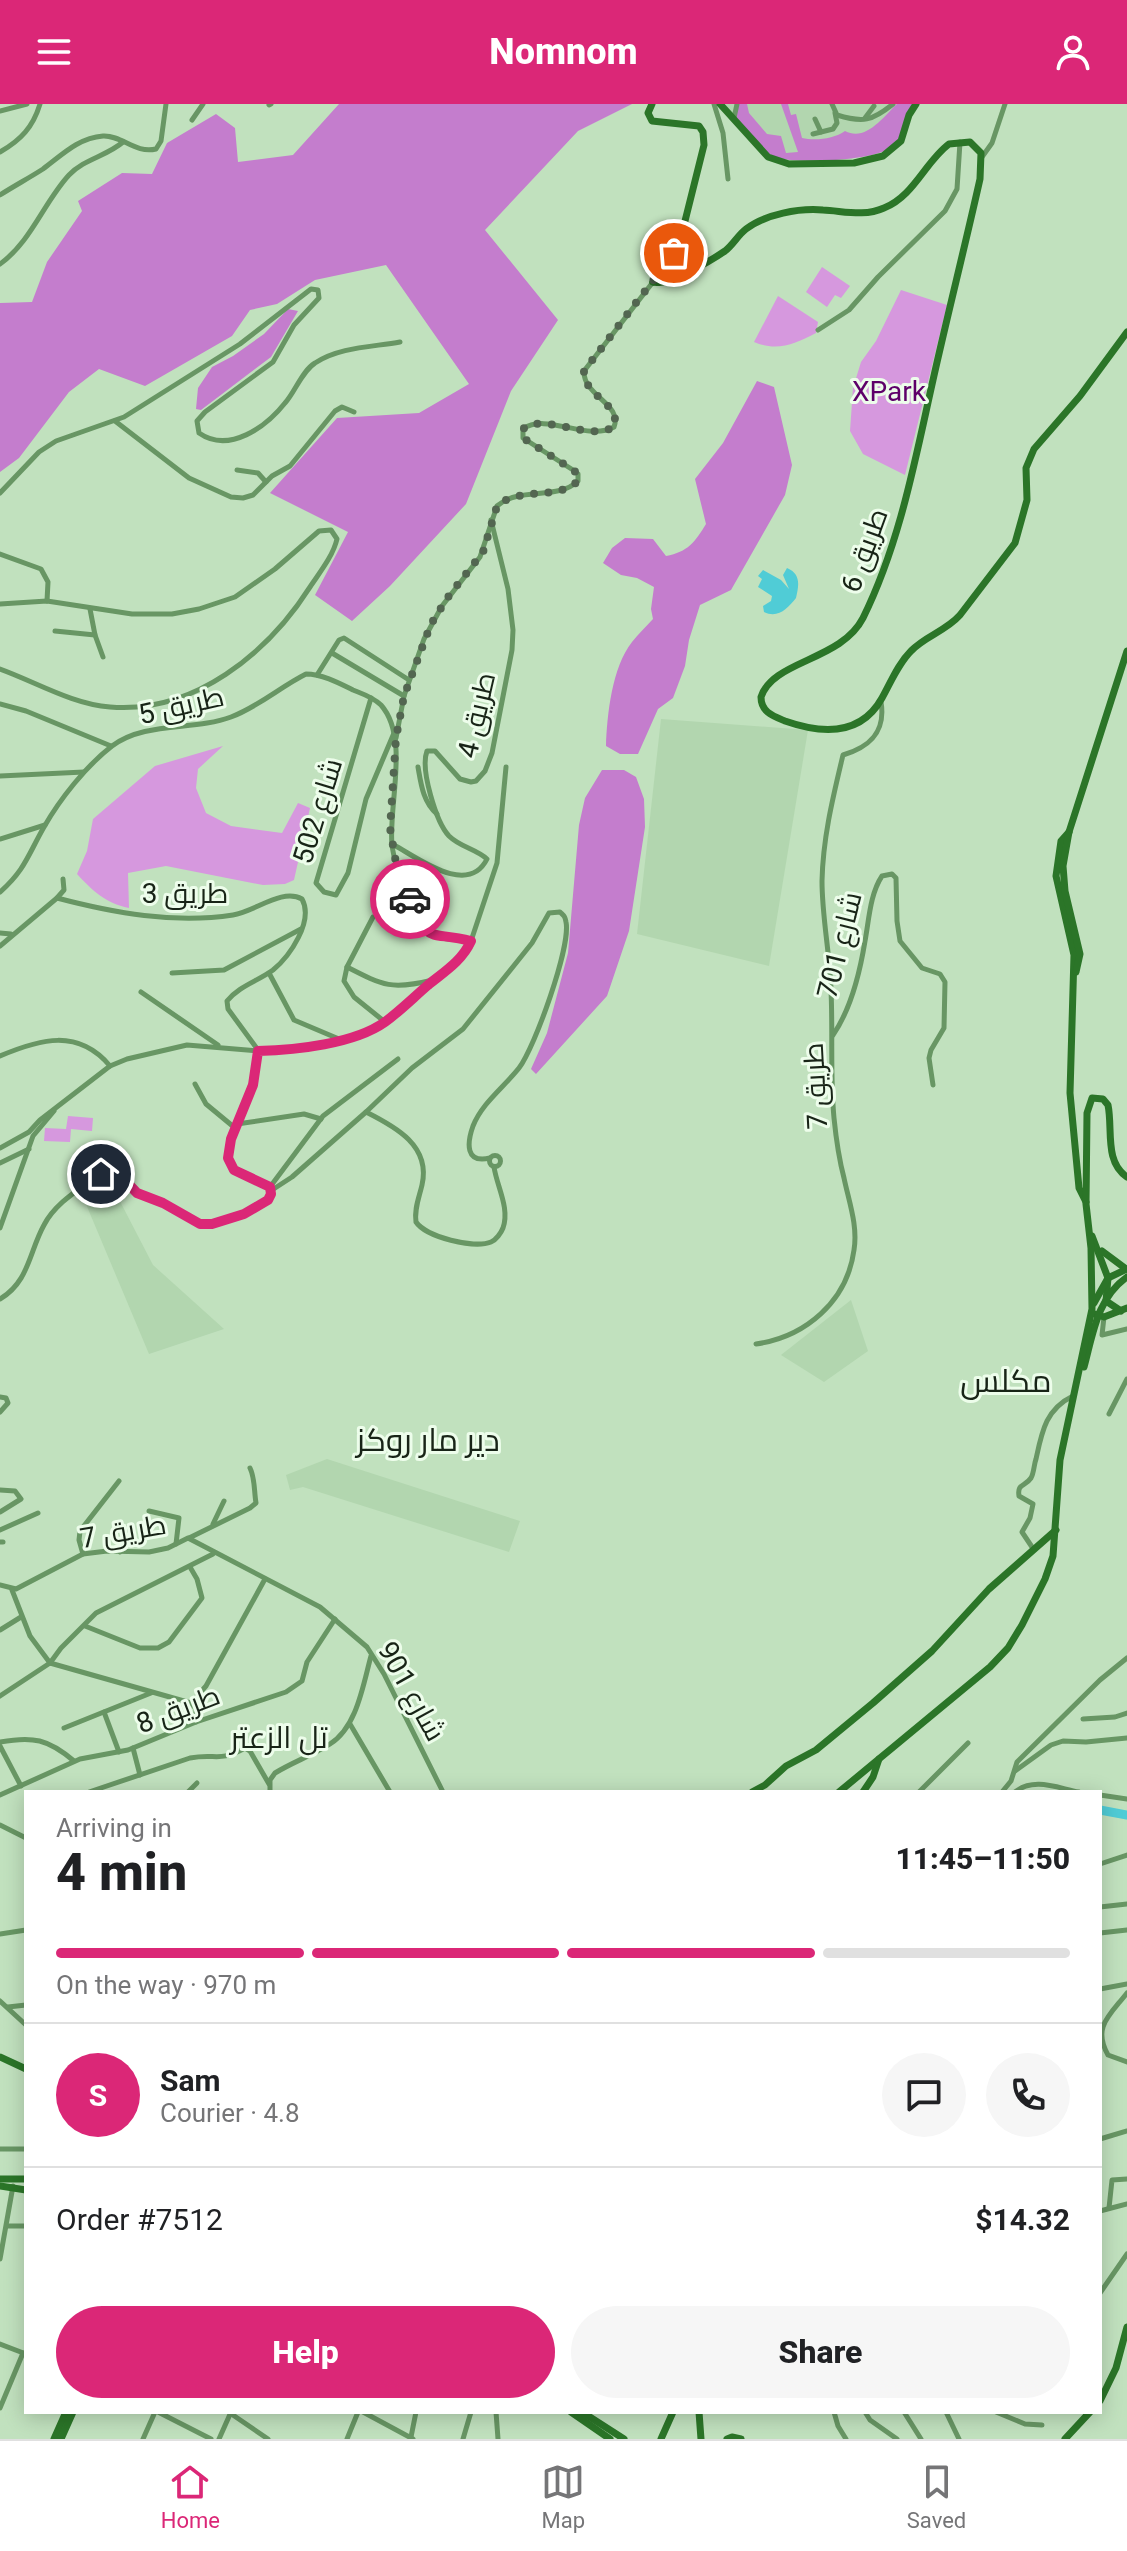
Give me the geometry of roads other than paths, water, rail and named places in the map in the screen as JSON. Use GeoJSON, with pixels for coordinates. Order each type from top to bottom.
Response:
{"type":"FeatureCollection","features":[{"type":"Feature","properties":{"kind":"street"},"geometry":{"type":"LineString","coordinates":[[0,111],[27,104]]}},
{"type":"Feature","properties":{"kind":"street"},"geometry":{"type":"LineString","coordinates":[[0,152],[13,145],[30,127],[40,104]]}},
{"type":"Feature","properties":{"kind":"street"},"geometry":{"type":"LineString","coordinates":[[0,195],[79,143],[101,136],[115,138],[141,149],[156,149],[161,141],[166,104]]}},
{"type":"Feature","properties":{"kind":"street"},"geometry":{"type":"LineString","coordinates":[[192,120],[203,104]]}},
{"type":"Feature","properties":{"kind":"street"},"geometry":{"type":"LineString","coordinates":[[471,941],[439,938],[424,928],[397,869],[390,828],[395,736],[409,680],[436,615],[483,552],[497,506],[526,494],[564,489],[578,481],[578,474],[527,442],[521,432],[534,423],[596,431],[614,427],[616,423],[614,413],[587,385],[584,371],[679,245],[704,140],[699,126],[652,121],[648,113],[652,104]]}},
{"type":"Feature","properties":{"kind":"street"},"geometry":{"type":"LineString","coordinates":[[717,104],[734,118],[758,148],[774,160],[789,164],[873,160],[895,148],[902,139],[909,115],[916,104]]}},
{"type":"Feature","properties":{"kind":"street"},"geometry":{"type":"LineString","coordinates":[[717,104],[728,179]]}},
{"type":"Feature","properties":{"kind":"street"},"geometry":{"type":"LineString","coordinates":[[734,118],[737,104]]}},
{"type":"Feature","properties":{"kind":"street"},"geometry":{"type":"LineString","coordinates":[[813,134],[831,131],[837,125],[834,104]]}},
{"type":"Feature","properties":{"kind":"street"},"geometry":{"type":"LineString","coordinates":[[834,112],[860,120],[876,117],[893,104]]}},
{"type":"Feature","properties":{"kind":"street"},"geometry":{"type":"LineString","coordinates":[[653,282],[659,284],[673,279],[723,252],[746,228],[790,212],[818,209],[860,214],[892,205],[949,144],[959,141],[973,144],[982,157],[992,143],[1005,104]]}},
{"type":"Feature","properties":{"kind":"street"},"geometry":{"type":"LineString","coordinates":[[860,120],[874,106]]}},
{"type":"Feature","properties":{"kind":"street"},"geometry":{"type":"LineString","coordinates":[[815,119],[821,132]]}},
{"type":"Feature","properties":{"kind":"street"},"geometry":{"type":"LineString","coordinates":[[818,330],[849,310],[950,205],[958,180],[959,141]]}},
{"type":"Feature","properties":{"kind":"street"},"geometry":{"type":"LineString","coordinates":[[0,264],[14,252],[70,174],[123,142]]}},
{"type":"Feature","properties":{"kind":"street","name":"طريق 6"},"geometry":{"type":"LineString","coordinates":[[982,157],[978,190],[913,473],[879,583],[862,619],[847,640],[773,679],[761,697],[763,709],[803,726],[846,729],[858,724],[881,701],[906,656],[953,623],[1015,543],[1027,500],[1026,468],[1034,449],[1080,396],[1127,332]]}},
{"type":"Feature","properties":{"kind":"street"},"geometry":{"type":"LineString","coordinates":[[0,493],[39,452],[56,441],[124,417],[240,344],[311,289],[318,290],[319,298],[294,325],[273,362],[205,412],[197,421],[199,433],[215,440],[241,437],[263,426],[285,404],[312,364],[337,353],[400,342]]}},
{"type":"Feature","properties":{"kind":"street"},"geometry":{"type":"LineString","coordinates":[[115,421],[189,478],[231,497],[243,498],[253,495],[290,466],[335,411],[342,407],[354,412]]}},
{"type":"Feature","properties":{"kind":"street"},"geometry":{"type":"LineString","coordinates":[[124,417],[124,428]]}},
{"type":"Feature","properties":{"kind":"street"},"geometry":{"type":"LineString","coordinates":[[237,470],[258,473],[266,482]]}},
{"type":"Feature","properties":{"kind":"street","name":"طريق 4"},"geometry":{"type":"LineString","coordinates":[[392,846],[454,875],[470,874],[481,869],[487,859],[449,835],[431,797],[425,754],[435,751],[466,782],[480,778],[492,753],[512,650],[510,604],[491,520]]}},
{"type":"Feature","properties":{"kind":"street"},"geometry":{"type":"LineString","coordinates":[[0,604],[47,601],[132,614],[172,614],[221,604],[247,590],[319,531],[327,528],[337,539],[297,607],[259,650],[218,679],[173,699],[128,707],[99,706],[0,669]]}},
{"type":"Feature","properties":{"kind":"street"},"geometry":{"type":"LineString","coordinates":[[0,554],[41,569],[48,582],[47,601]]}},
{"type":"Feature","properties":{"kind":"street"},"geometry":{"type":"LineString","coordinates":[[90,609],[103,657]]}},
{"type":"Feature","properties":{"kind":"street"},"geometry":{"type":"LineString","coordinates":[[55,631],[95,635]]}},
{"type":"Feature","properties":{"kind":"street"},"geometry":{"type":"LineString","coordinates":[[395,736],[382,707],[371,698],[317,675],[340,639],[346,638],[409,680]]}},
{"type":"Feature","properties":{"kind":"street"},"geometry":{"type":"LineString","coordinates":[[1086,1204],[1079,1188],[1070,1106],[1074,978],[1072,941],[1056,876],[1061,841],[1069,832],[1127,651]]}},
{"type":"Feature","properties":{"kind":"street"},"geometry":{"type":"LineString","coordinates":[[332,653],[404,696]]}},
{"type":"Feature","properties":{"kind":"street","name":"طريق 5"},"geometry":{"type":"LineString","coordinates":[[0,892],[24,869],[45,824],[85,772],[112,746],[127,738],[152,732],[226,719],[277,693],[301,676],[317,675]]}},
{"type":"Feature","properties":{"kind":"street","name":"شارع 502"},"geometry":{"type":"LineString","coordinates":[[371,698],[316,883],[329,894],[336,895],[345,882],[366,799],[395,736]]}},
{"type":"Feature","properties":{"kind":"street","name":"طريق 7"},"geometry":{"type":"LineString","coordinates":[[756,1344],[785,1337],[813,1322],[840,1291],[854,1251],[853,1220],[834,1118],[831,986],[822,881],[829,811],[843,755],[868,745],[876,738],[882,719],[881,701]]}},
{"type":"Feature","properties":{"kind":"street"},"geometry":{"type":"LineString","coordinates":[[0,704],[26,711],[112,746]]}},
{"type":"Feature","properties":{"kind":"street"},"geometry":{"type":"LineString","coordinates":[[418,767],[428,804],[438,814]]}},
{"type":"Feature","properties":{"kind":"street"},"geometry":{"type":"LineString","coordinates":[[0,1228],[30,1148],[31,1134],[40,1120],[110,1066],[187,1045],[258,1051],[301,1048],[371,1030],[385,1022],[461,957],[471,941],[497,863],[506,767]]}},
{"type":"Feature","properties":{"kind":"street"},"geometry":{"type":"LineString","coordinates":[[0,776],[85,772]]}},
{"type":"Feature","properties":{"kind":"street"},"geometry":{"type":"LineString","coordinates":[[0,839],[45,824]]}},
{"type":"Feature","properties":{"kind":"street"},"geometry":{"type":"LineString","coordinates":[[30,830],[37,841]]}},
{"type":"Feature","properties":{"kind":"street","name":"شارع 701"},"geometry":{"type":"LineString","coordinates":[[832,1036],[849,1003],[865,947],[876,887],[882,876],[892,874],[896,878],[900,941],[922,968],[940,974],[945,982],[944,1028],[929,1058],[933,1085]]}},
{"type":"Feature","properties":{"kind":"street"},"geometry":{"type":"LineString","coordinates":[[1,944],[57,898],[64,890],[63,879]]}},
{"type":"Feature","properties":{"kind":"street","name":"طريق 3"},"geometry":{"type":"LineString","coordinates":[[57,898],[145,916],[187,918],[247,912],[279,897],[291,895],[305,902],[302,928]]}},
{"type":"Feature","properties":{"kind":"street"},"geometry":{"type":"LineString","coordinates":[[271,1188],[292,1177],[412,1068],[463,1029],[532,943],[549,913],[560,912],[565,917],[566,933],[542,1023],[520,1068],[478,1115],[470,1137],[469,1146],[478,1160],[494,1155],[500,1159],[499,1165],[494,1167],[504,1204],[503,1226],[496,1238],[489,1243],[477,1243],[429,1233],[416,1222],[424,1173],[414,1145],[397,1128],[366,1112]]}},
{"type":"Feature","properties":{"kind":"street"},"geometry":{"type":"LineString","coordinates":[[373,917],[344,977],[348,990],[385,1022]]}},
{"type":"Feature","properties":{"kind":"street"},"geometry":{"type":"LineString","coordinates":[[172,973],[224,970],[302,928]]}},
{"type":"Feature","properties":{"kind":"street"},"geometry":{"type":"LineString","coordinates":[[271,1188],[234,1170],[229,1164],[228,1152],[253,1085],[258,1051],[226,1003],[231,996],[281,962],[302,928]]}},
{"type":"Feature","properties":{"kind":"street"},"geometry":{"type":"LineString","coordinates":[[0,933],[12,934]]}},
{"type":"Feature","properties":{"kind":"street"},"geometry":{"type":"LineString","coordinates":[[347,967],[390,987],[434,980]]}},
{"type":"Feature","properties":{"kind":"street"},"geometry":{"type":"LineString","coordinates":[[269,973],[294,1020],[307,1028],[340,1039]]}},
{"type":"Feature","properties":{"kind":"street"},"geometry":{"type":"LineString","coordinates":[[141,992],[219,1046]]}},
{"type":"Feature","properties":{"kind":"street"},"geometry":{"type":"LineString","coordinates":[[0,1056],[44,1040],[79,1044],[101,1056],[110,1066]]}},
{"type":"Feature","properties":{"kind":"street"},"geometry":{"type":"LineString","coordinates":[[0,1299],[23,1277],[42,1228],[51,1214],[67,1198],[101,1174],[118,1173],[137,1193],[163,1203],[200,1224],[212,1224],[244,1214],[268,1200],[271,1188],[321,1119],[398,1059]]}},
{"type":"Feature","properties":{"kind":"street"},"geometry":{"type":"LineString","coordinates":[[195,1084],[206,1104],[236,1126],[304,1114],[321,1119]]}},
{"type":"Feature","properties":{"kind":"street"},"geometry":{"type":"LineString","coordinates":[[1127,1177],[1114,1163],[1108,1105],[1103,1099],[1092,1098],[1087,1113],[1086,1204],[1098,1314],[1102,1335],[1127,1329]]}},
{"type":"Feature","properties":{"kind":"street"},"geometry":{"type":"LineString","coordinates":[[0,1148],[31,1134]]}},
{"type":"Feature","properties":{"kind":"street"},"geometry":{"type":"LineString","coordinates":[[0,1163],[30,1148]]}},
{"type":"Feature","properties":{"kind":"street"},"geometry":{"type":"LineString","coordinates":[[1090,1230],[1108,1278],[1106,1301]]}},
{"type":"Feature","properties":{"kind":"street"},"geometry":{"type":"LineString","coordinates":[[1097,1245],[1110,1260],[1127,1272]]}},
{"type":"Feature","properties":{"kind":"street"},"geometry":{"type":"LineString","coordinates":[[1098,1314],[1098,1292],[1108,1278],[1127,1272]]}},
{"type":"Feature","properties":{"kind":"street"},"geometry":{"type":"LineString","coordinates":[[841,1790],[990,1667],[1008,1648],[1046,1578],[1053,1556],[1060,1460],[1073,1396],[1098,1314],[1127,1272]]}},
{"type":"Feature","properties":{"kind":"street"},"geometry":{"type":"LineString","coordinates":[[1106,1301],[1124,1309]]}},
{"type":"Feature","properties":{"kind":"street"},"geometry":{"type":"LineString","coordinates":[[1098,1314],[1124,1309]]}},
{"type":"Feature","properties":{"kind":"street"},"geometry":{"type":"LineString","coordinates":[[1109,1414],[1127,1379]]}},
{"type":"Feature","properties":{"kind":"street"},"geometry":{"type":"LineString","coordinates":[[1034,1550],[1022,1532],[1033,1504],[1017,1494],[1020,1485],[1032,1476],[1039,1443],[1051,1412],[1056,1405],[1073,1396]]}},
{"type":"Feature","properties":{"kind":"street"},"geometry":{"type":"LineString","coordinates":[[0,1397],[6,1398],[8,1403],[0,1412]]}},
{"type":"Feature","properties":{"kind":"street"},"geometry":{"type":"LineString","coordinates":[[188,1538],[256,1503],[252,1485],[254,1477],[250,1468]]}},
{"type":"Feature","properties":{"kind":"street"},"geometry":{"type":"LineString","coordinates":[[83,1554],[80,1531],[119,1481]]}},
{"type":"Feature","properties":{"kind":"street"},"geometry":{"type":"LineString","coordinates":[[0,1490],[15,1491],[21,1499],[0,1512]]}},
{"type":"Feature","properties":{"kind":"street"},"geometry":{"type":"LineString","coordinates":[[212,1525],[224,1501]]}},
{"type":"Feature","properties":{"kind":"street"},"geometry":{"type":"LineString","coordinates":[[149,1511],[179,1518],[176,1544]]}},
{"type":"Feature","properties":{"kind":"street"},"geometry":{"type":"LineString","coordinates":[[0,1530],[38,1513]]}},
{"type":"Feature","properties":{"kind":"street"},"geometry":{"type":"LineString","coordinates":[[120,1552],[128,1527]]}},
{"type":"Feature","properties":{"kind":"street"},"geometry":{"type":"LineString","coordinates":[[756,1790],[786,1766],[825,1743],[873,1703],[932,1651],[989,1589],[1056,1530]]}},
{"type":"Feature","properties":{"kind":"street","name":"7 طريق"},"geometry":{"type":"LineString","coordinates":[[12,1590],[83,1554],[149,1552],[188,1538],[320,1607],[335,1619]]}},
{"type":"Feature","properties":{"kind":"street"},"geometry":{"type":"LineString","coordinates":[[0,1696],[50,1663],[96,1613],[214,1554]]}},
{"type":"Feature","properties":{"kind":"street"},"geometry":{"type":"LineString","coordinates":[[85,1626],[140,1648],[164,1645],[202,1598],[190,1567]]}},
{"type":"Feature","properties":{"kind":"street"},"geometry":{"type":"LineString","coordinates":[[191,1703],[206,1686],[265,1579]]}},
{"type":"Feature","properties":{"kind":"street"},"geometry":{"type":"LineString","coordinates":[[0,1585],[12,1590],[30,1636],[50,1663],[191,1703],[196,1709],[196,1722]]}},
{"type":"Feature","properties":{"kind":"street"},"geometry":{"type":"LineString","coordinates":[[0,1630],[21,1617]]}},
{"type":"Feature","properties":{"kind":"street","name":"شارع 901"},"geometry":{"type":"LineString","coordinates":[[335,1619],[371,1654],[392,1688],[442,1790]]}},
{"type":"Feature","properties":{"kind":"street","name":"طريق 8"},"geometry":{"type":"LineString","coordinates":[[0,1795],[74,1761],[133,1748],[297,1686],[305,1677],[307,1662],[335,1619]]}},
{"type":"Feature","properties":{"kind":"street"},"geometry":{"type":"LineString","coordinates":[[269,1784],[275,1773],[330,1744],[344,1732],[350,1723],[371,1654]]}},
{"type":"Feature","properties":{"kind":"street"},"geometry":{"type":"LineString","coordinates":[[1015,1772],[1017,1762],[1100,1680],[1127,1658]]}},
{"type":"Feature","properties":{"kind":"street"},"geometry":{"type":"LineString","coordinates":[[64,1728],[152,1693]]}},
{"type":"Feature","properties":{"kind":"street"},"geometry":{"type":"LineString","coordinates":[[104,1712],[119,1752]]}},
{"type":"Feature","properties":{"kind":"street"},"geometry":{"type":"LineString","coordinates":[[1083,1719],[1127,1713]]}},
{"type":"Feature","properties":{"kind":"street"},"geometry":{"type":"LineString","coordinates":[[350,1723],[389,1790]]}},
{"type":"Feature","properties":{"kind":"street"},"geometry":{"type":"LineString","coordinates":[[1003,1790],[1015,1772],[1051,1745],[1063,1741],[1127,1738]]}},
{"type":"Feature","properties":{"kind":"street"},"geometry":{"type":"LineString","coordinates":[[21,1786],[0,1744],[35,1739],[74,1761]]}},
{"type":"Feature","properties":{"kind":"street"},"geometry":{"type":"LineString","coordinates":[[921,1790],[968,1743]]}},
{"type":"Feature","properties":{"kind":"street"},"geometry":{"type":"LineString","coordinates":[[133,1748],[140,1775]]}},
{"type":"Feature","properties":{"kind":"street"},"geometry":{"type":"LineString","coordinates":[[95,1790],[190,1758],[206,1755],[219,1759],[233,1756],[245,1748],[252,1753],[270,1790]]}},
{"type":"Feature","properties":{"kind":"street"},"geometry":{"type":"LineString","coordinates":[[864,1790],[879,1759]]}},
{"type":"Feature","properties":{"kind":"street"},"geometry":{"type":"LineString","coordinates":[[190,1790],[197,1783]]}},
{"type":"Feature","properties":{"kind":"street"},"geometry":{"type":"LineString","coordinates":[[1018,1790],[1026,1785],[1040,1784],[1069,1790]]}},
{"type":"Feature","properties":{"kind":"street"},"geometry":{"type":"LineString","coordinates":[[1102,1795],[1127,1799]]}},
{"type":"Feature","properties":{"kind":"street"},"geometry":{"type":"LineString","coordinates":[[0,1825],[24,1837]]}},
{"type":"Feature","properties":{"kind":"street"},"geometry":{"type":"LineString","coordinates":[[1102,1863],[1127,1855]]}},
{"type":"Feature","properties":{"kind":"street"},"geometry":{"type":"LineString","coordinates":[[1102,1907],[1127,1904]]}},
{"type":"Feature","properties":{"kind":"street"},"geometry":{"type":"LineString","coordinates":[[0,1934],[24,1930]]}},
{"type":"Feature","properties":{"kind":"street"},"geometry":{"type":"LineString","coordinates":[[1102,1933],[1127,1930]]}},
{"type":"Feature","properties":{"kind":"street"},"geometry":{"type":"LineString","coordinates":[[1102,1989],[1127,1984]]}},
{"type":"Feature","properties":{"kind":"street"},"geometry":{"type":"LineString","coordinates":[[1102,2031],[1103,2025],[1127,1993]]}},
{"type":"Feature","properties":{"kind":"street"},"geometry":{"type":"LineString","coordinates":[[0,2001],[24,2023]]}},
{"type":"Feature","properties":{"kind":"street"},"geometry":{"type":"LineString","coordinates":[[7,2007],[24,2005]]}},
{"type":"Feature","properties":{"kind":"street"},"geometry":{"type":"LineString","coordinates":[[1102,2040],[1108,2055],[1127,2062]]}},
{"type":"Feature","properties":{"kind":"street"},"geometry":{"type":"LineString","coordinates":[[0,2057],[24,2068]]}},
{"type":"Feature","properties":{"kind":"street"},"geometry":{"type":"LineString","coordinates":[[1102,2138],[1127,2131]]}},
{"type":"Feature","properties":{"kind":"street"},"geometry":{"type":"LineString","coordinates":[[0,2149],[24,2149]]}},
{"type":"Feature","properties":{"kind":"street"},"geometry":{"type":"LineString","coordinates":[[0,2179],[24,2187]]}},
{"type":"Feature","properties":{"kind":"street"},"geometry":{"type":"LineString","coordinates":[[0,2186],[24,2179]]}},
{"type":"Feature","properties":{"kind":"street"},"geometry":{"type":"LineString","coordinates":[[1109,2208],[1112,2180],[1127,2179]]}},
{"type":"Feature","properties":{"kind":"street"},"geometry":{"type":"LineString","coordinates":[[0,2259],[14,2184]]}},
{"type":"Feature","properties":{"kind":"street"},"geometry":{"type":"LineString","coordinates":[[1102,2210],[1127,2204]]}},
{"type":"Feature","properties":{"kind":"street"},"geometry":{"type":"LineString","coordinates":[[7,2226],[24,2226]]}},
{"type":"Feature","properties":{"kind":"street"},"geometry":{"type":"LineString","coordinates":[[1102,2290],[1127,2254]]}},
{"type":"Feature","properties":{"kind":"street"},"geometry":{"type":"LineString","coordinates":[[1102,2397],[1116,2368],[1127,2327]]}},
{"type":"Feature","properties":{"kind":"street"},"geometry":{"type":"LineString","coordinates":[[0,2344],[24,2353],[0,2408]]}},
{"type":"Feature","properties":{"kind":"street"},"geometry":{"type":"LineString","coordinates":[[54,2439],[65,2414]]}},
{"type":"Feature","properties":{"kind":"street"},"geometry":{"type":"LineString","coordinates":[[61,2439],[72,2414]]}},
{"type":"Feature","properties":{"kind":"street"},"geometry":{"type":"LineString","coordinates":[[143,2439],[156,2414]]}},
{"type":"Feature","properties":{"kind":"street"},"geometry":{"type":"LineString","coordinates":[[161,2414],[211,2439]]}},
{"type":"Feature","properties":{"kind":"street"},"geometry":{"type":"LineString","coordinates":[[219,2439],[231,2414]]}},
{"type":"Feature","properties":{"kind":"street"},"geometry":{"type":"LineString","coordinates":[[232,2414],[268,2439]]}},
{"type":"Feature","properties":{"kind":"street"},"geometry":{"type":"LineString","coordinates":[[347,2439],[359,2414]]}},
{"type":"Feature","properties":{"kind":"street"},"geometry":{"type":"LineString","coordinates":[[364,2414],[412,2438],[416,2414]]}},
{"type":"Feature","properties":{"kind":"street"},"geometry":{"type":"LineString","coordinates":[[463,2439],[470,2414]]}},
{"type":"Feature","properties":{"kind":"street"},"geometry":{"type":"LineString","coordinates":[[496,2414],[498,2439]]}},
{"type":"Feature","properties":{"kind":"street"},"geometry":{"type":"LineString","coordinates":[[574,2414],[611,2438]]}},
{"type":"Feature","properties":{"kind":"street"},"geometry":{"type":"LineString","coordinates":[[589,2414],[624,2439]]}},
{"type":"Feature","properties":{"kind":"street"},"geometry":{"type":"LineString","coordinates":[[661,2439],[670,2414]]}},
{"type":"Feature","properties":{"kind":"street"},"geometry":{"type":"LineString","coordinates":[[699,2414],[701,2439]]}},
{"type":"Feature","properties":{"kind":"street"},"geometry":{"type":"LineString","coordinates":[[835,2414],[846,2439]]}},
{"type":"Feature","properties":{"kind":"street"},"geometry":{"type":"LineString","coordinates":[[866,2414],[897,2439]]}},
{"type":"Feature","properties":{"kind":"street"},"geometry":{"type":"LineString","coordinates":[[905,2414],[921,2439]]}},
{"type":"Feature","properties":{"kind":"street"},"geometry":{"type":"LineString","coordinates":[[947,2414],[959,2439]]}},
{"type":"Feature","properties":{"kind":"street"},"geometry":{"type":"LineString","coordinates":[[1001,2414],[1025,2424],[1042,2425]]}},
{"type":"Feature","properties":{"kind":"street"},"geometry":{"type":"LineString","coordinates":[[1065,2439],[1088,2414]]}},
{"type":"Feature","properties":{"kind":"street"},"geometry":{"type":"LineString","coordinates":[[727,2439],[741,2439]]}},
{"type":"Feature","properties":{"kind":"water"},"geometry":{"type":"Polygon","coordinates":[[[787,568],[797,577],[796,598],[778,613],[764,612],[763,606],[771,601],[772,596],[758,587],[762,579],[758,576],[763,570],[781,580],[789,589],[783,575],[787,568]]]}},
{"type":"Feature","properties":{"kind":"waterway"},"geometry":{"type":"LineString","coordinates":[[1102,1810],[1127,1815]]}},
{"type":"Feature","properties":{"kind":"district","name":"مكلس"},"geometry":{"type":"Point","coordinates":[1006,1381]}},
{"type":"Feature","properties":{"kind":"district","name":"دير مار روكز"},"geometry":{"type":"Point","coordinates":[428,1440]}},
{"type":"Feature","properties":{"kind":"district","name":"تل الزعتر"},"geometry":{"type":"Point","coordinates":[279,1738]}},
{"type":"Feature","properties":{"kind":"park label","name":"XPark"},"geometry":{"type":"Point","coordinates":[889,391]}}]}
